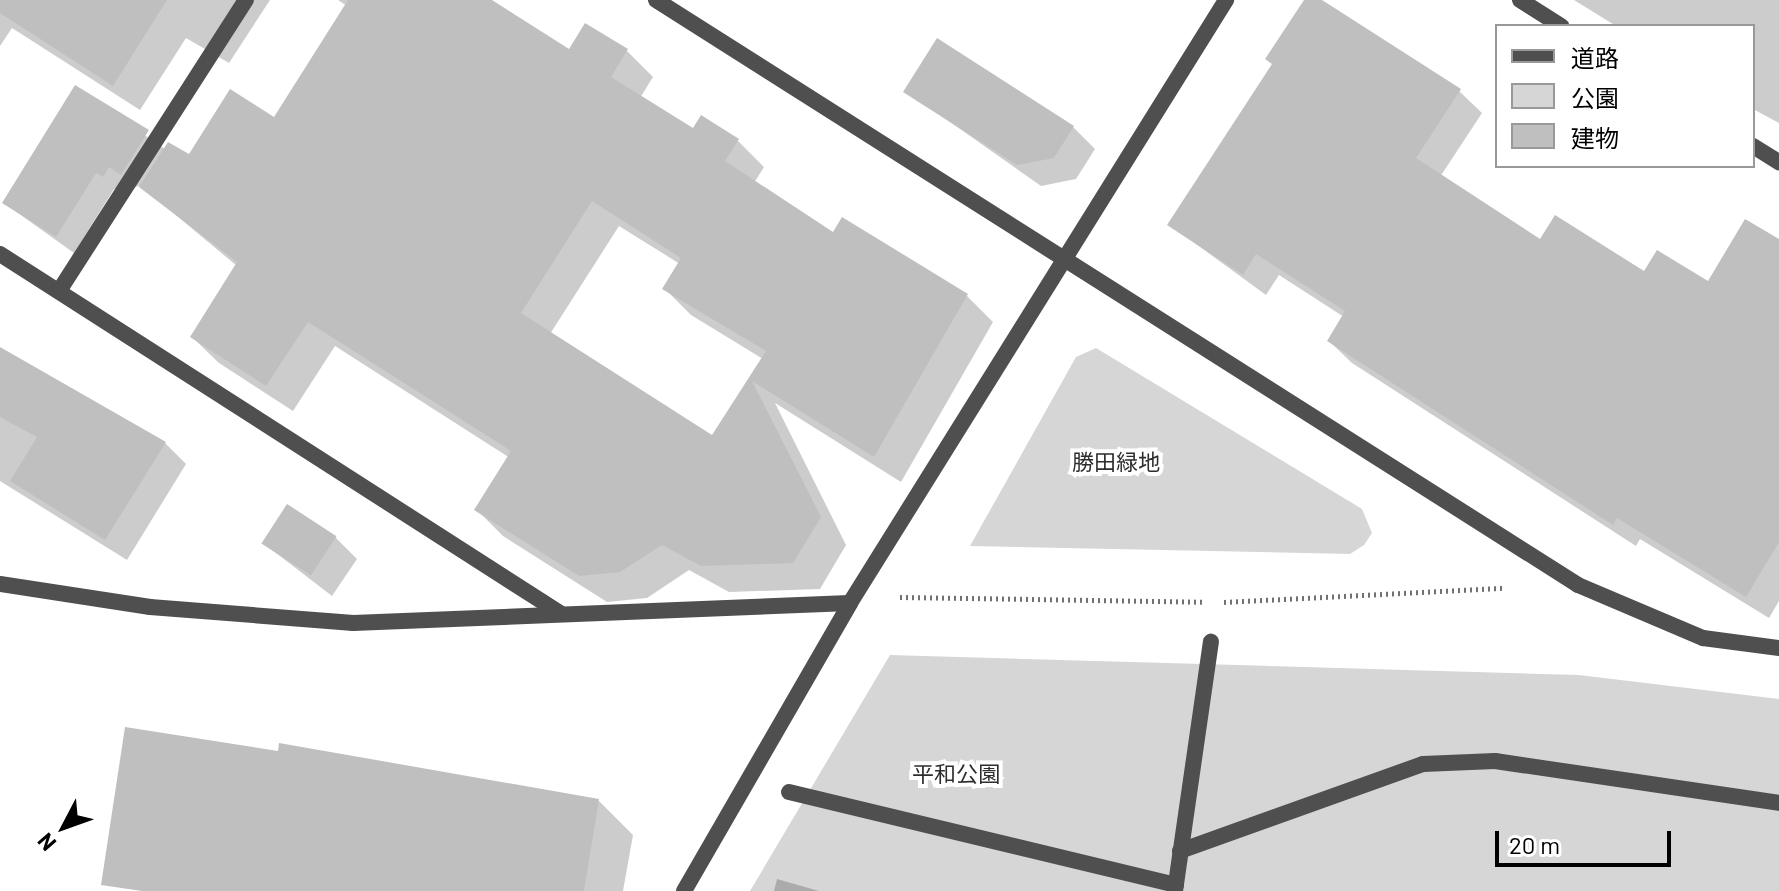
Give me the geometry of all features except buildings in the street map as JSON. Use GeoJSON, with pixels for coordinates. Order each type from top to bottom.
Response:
{"type":"FeatureCollection","features":[{"type":"Feature","properties":{"kind":"street"},"geometry":{"type":"LineString","coordinates":[[59,291],[246,0]]}},
{"type":"Feature","properties":{"kind":"street"},"geometry":{"type":"LineString","coordinates":[[656,0],[1578,585],[1703,638],[1779,648]]}},
{"type":"Feature","properties":{"kind":"street"},"geometry":{"type":"LineString","coordinates":[[684,891],[850,603],[1226,0]]}},
{"type":"Feature","properties":{"kind":"street"},"geometry":{"type":"LineString","coordinates":[[1520,0],[1558,24]]}},
{"type":"Feature","properties":{"kind":"street"},"geometry":{"type":"LineString","coordinates":[[1755,147],[1779,162]]}},
{"type":"Feature","properties":{"kind":"street"},"geometry":{"type":"LineString","coordinates":[[0,254],[560,613]]}},
{"type":"Feature","properties":{"kind":"street"},"geometry":{"type":"LineString","coordinates":[[0,584],[150,607],[353,623],[850,603]]}},
{"type":"Feature","properties":{"kind":"street"},"geometry":{"type":"LineString","coordinates":[[789,792],[1175,888],[1211,642]]}},
{"type":"Feature","properties":{"kind":"street"},"geometry":{"type":"LineString","coordinates":[[1180,851],[1423,764],[1495,761],[1779,803]]}},
{"type":"Feature","properties":{"kind":"path"},"geometry":{"type":"LineString","coordinates":[[850,603],[911,596],[1363,600],[1578,585]]}},
{"type":"Feature","properties":{"kind":"green space","name":"勝田緑地"},"geometry":{"type":"Polygon","coordinates":[[[1096,348],[1362,509],[1372,533],[1364,545],[1350,554],[970,546],[1076,357],[1096,348]]]}},
{"type":"Feature","properties":{"kind":"green space","name":"平和公園"},"geometry":{"type":"Polygon","coordinates":[[[890,655],[1579,675],[1779,699],[1779,891],[750,891],[890,655]]]}}]}
